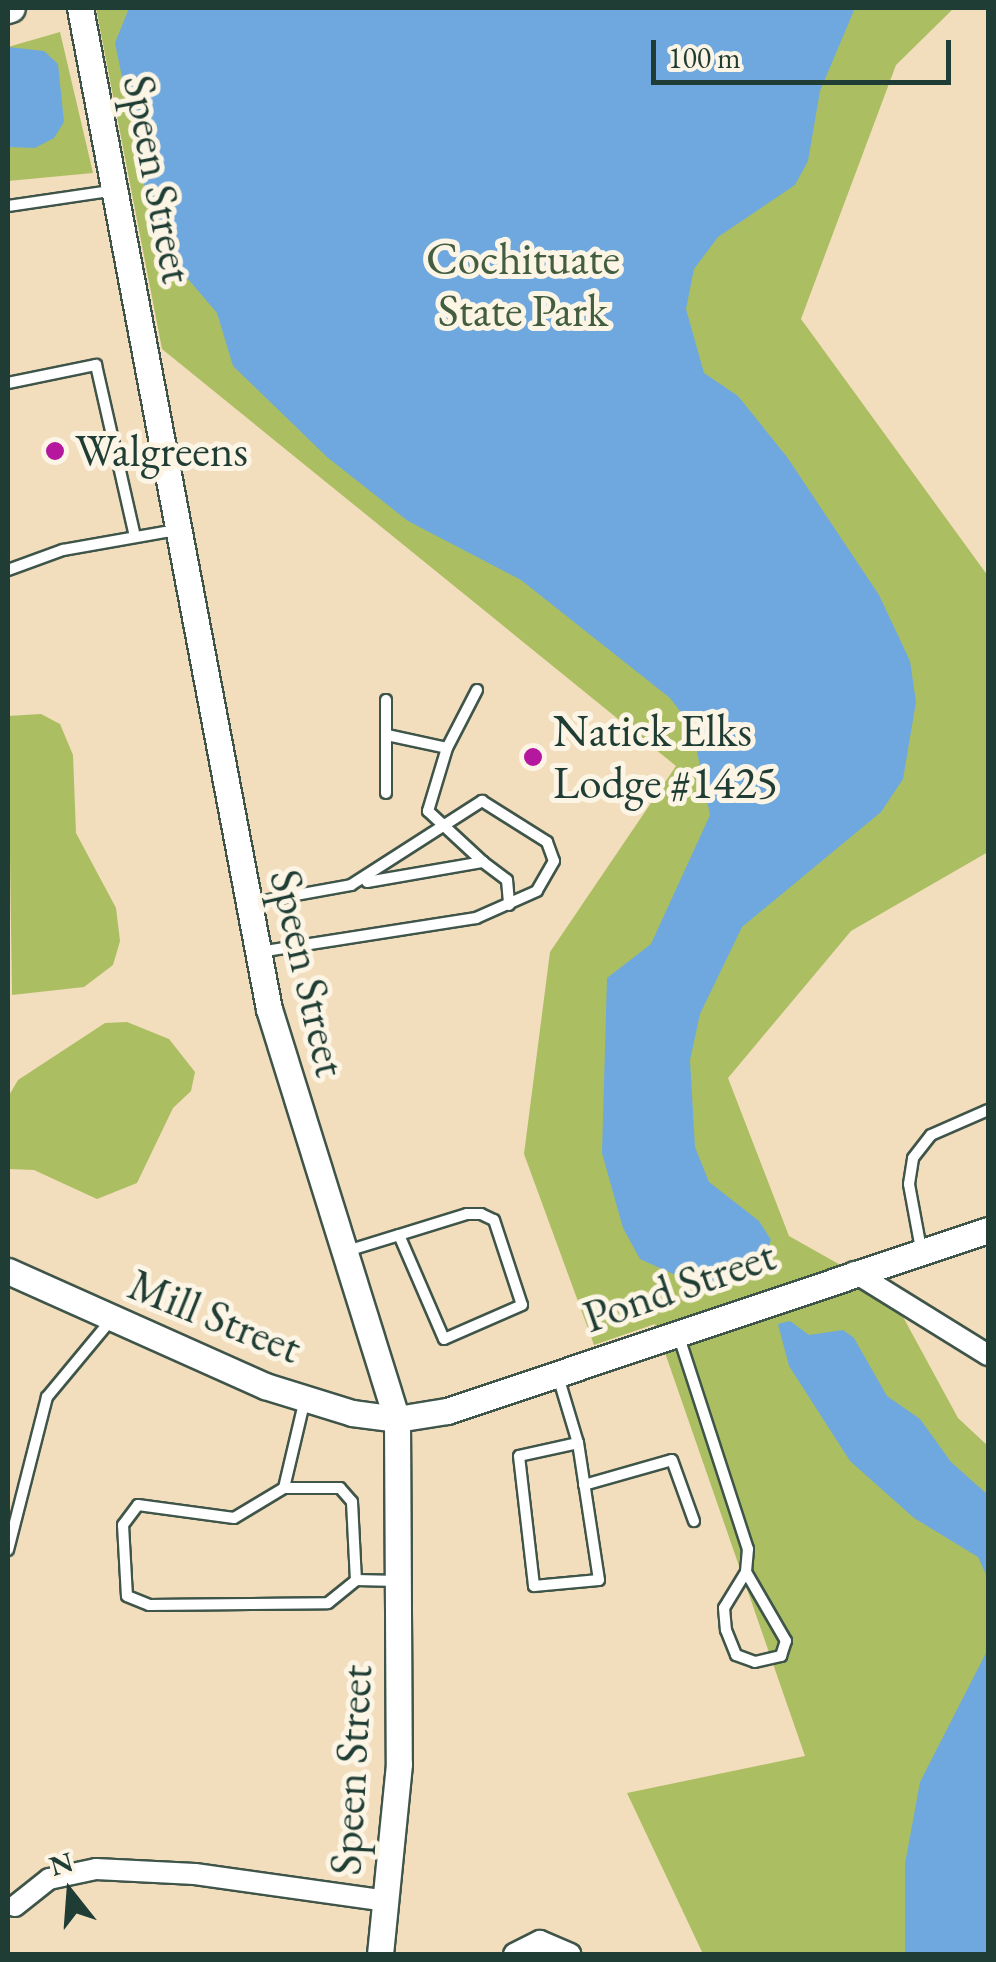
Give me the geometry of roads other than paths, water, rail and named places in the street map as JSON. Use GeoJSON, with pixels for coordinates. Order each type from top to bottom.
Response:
{"type":"FeatureCollection","features":[{"type":"Feature","properties":{"kind":"street","name":"Speen Street"},"geometry":{"type":"LineString","coordinates":[[80,8],[181,530],[247,904],[294,1101],[346,1251],[397,1420],[400,1764],[380,1954]]}},
{"type":"Feature","properties":{"kind":"street","name":"Pond Street"},"geometry":{"type":"LineString","coordinates":[[397,1420],[447,1411],[921,1249],[988,1230]]}},
{"type":"Feature","properties":{"kind":"street","name":"Mill Street"},"geometry":{"type":"LineString","coordinates":[[8,1271],[110,1321],[306,1398],[397,1420]]}},
{"type":"Feature","properties":{"kind":"street"},"geometry":{"type":"LineString","coordinates":[[854,1272],[988,1356]]}},
{"type":"Feature","properties":{"kind":"street"},"geometry":{"type":"LineString","coordinates":[[14,1906],[50,1880],[96,1869],[195,1874],[387,1901]]}},
{"type":"Feature","properties":{"kind":"street"},"geometry":{"type":"LineString","coordinates":[[514,1954],[540,1941],[570,1954]]}},
{"type":"Feature","properties":{"kind":"lane"},"geometry":{"type":"LineString","coordinates":[[8,206],[116,190]]}},
{"type":"Feature","properties":{"kind":"lane"},"geometry":{"type":"LineString","coordinates":[[8,383],[96,365],[135,537]]}},
{"type":"Feature","properties":{"kind":"lane"},"geometry":{"type":"LineString","coordinates":[[8,570],[63,550],[181,530]]}},
{"type":"Feature","properties":{"kind":"lane"},"geometry":{"type":"LineString","coordinates":[[478,690],[447,748],[428,811],[442,830],[507,880],[509,905]]}},
{"type":"Feature","properties":{"kind":"lane"},"geometry":{"type":"LineString","coordinates":[[386,700],[386,793]]}},
{"type":"Feature","properties":{"kind":"lane"},"geometry":{"type":"LineString","coordinates":[[387,735],[447,748]]}},
{"type":"Feature","properties":{"kind":"lane"},"geometry":{"type":"LineString","coordinates":[[258,952],[476,918],[509,905],[548,881],[554,860],[547,842],[492,802],[469,808],[442,830],[351,885]]}},
{"type":"Feature","properties":{"kind":"lane"},"geometry":{"type":"LineString","coordinates":[[247,904],[483,862]]}},
{"type":"Feature","properties":{"kind":"lane"},"geometry":{"type":"LineString","coordinates":[[921,1249],[909,1184],[913,1158],[932,1135],[988,1110]]}},
{"type":"Feature","properties":{"kind":"lane"},"geometry":{"type":"LineString","coordinates":[[346,1251],[467,1214],[494,1220],[522,1306],[444,1339],[400,1235]]}},
{"type":"Feature","properties":{"kind":"lane"},"geometry":{"type":"LineString","coordinates":[[8,1550],[47,1397],[110,1321]]}},
{"type":"Feature","properties":{"kind":"lane"},"geometry":{"type":"LineString","coordinates":[[676,1331],[748,1549],[746,1572],[724,1608],[736,1655],[755,1662],[780,1656],[786,1641],[746,1572]]}},
{"type":"Feature","properties":{"kind":"lane"},"geometry":{"type":"LineString","coordinates":[[557,1372],[578,1444],[598,1580],[534,1586],[519,1456],[578,1444]]}},
{"type":"Feature","properties":{"kind":"lane"},"geometry":{"type":"LineString","coordinates":[[284,1488],[306,1398]]}},
{"type":"Feature","properties":{"kind":"lane"},"geometry":{"type":"LineString","coordinates":[[584,1485],[672,1460],[694,1521]]}},
{"type":"Feature","properties":{"kind":"lane"},"geometry":{"type":"LineString","coordinates":[[356,1580],[352,1502],[340,1488],[284,1488],[234,1518],[138,1505],[123,1525],[127,1596],[149,1605],[328,1603],[356,1580],[401,1581]]}},
{"type":"Feature","properties":{"kind":"water"},"geometry":{"type":"Polygon","coordinates":[[[129,8],[855,8],[820,91],[808,161],[795,185],[718,237],[694,269],[686,309],[704,373],[738,396],[787,457],[879,595],[910,661],[916,702],[903,779],[881,812],[742,927],[700,1014],[690,1060],[695,1147],[709,1182],[759,1221],[771,1240],[758,1273],[702,1287],[640,1259],[623,1228],[602,1153],[607,978],[651,944],[710,815],[692,727],[670,698],[521,580],[408,521],[327,457],[233,366],[217,313],[177,266],[144,184],[115,43],[129,8]]]}},
{"type":"Feature","properties":{"kind":"water"},"geometry":{"type":"Polygon","coordinates":[[[8,47],[44,51],[58,64],[64,122],[54,138],[35,148],[8,147],[8,47]]]}},
{"type":"Feature","properties":{"kind":"water"},"geometry":{"type":"Polygon","coordinates":[[[790,1321],[809,1335],[843,1330],[854,1338],[887,1396],[920,1419],[951,1462],[988,1495],[988,1579],[978,1557],[914,1518],[850,1461],[789,1366],[778,1324],[790,1321]]]}},
{"type":"Feature","properties":{"kind":"water"},"geometry":{"type":"Polygon","coordinates":[[[988,1649],[988,1954],[905,1954],[905,1864],[920,1782],[988,1649]]]}},
{"type":"Feature","properties":{"kind":"place","name":"Walgreens"},"geometry":{"type":"Point","coordinates":[55,451]}},
{"type":"Feature","properties":{"kind":"place","name":"Natick Elks Lodge #1425"},"geometry":{"type":"Point","coordinates":[533,757]}},
{"type":"Feature","properties":{"kind":"park label","name":"Cochituate State Park"},"geometry":{"type":"Point","coordinates":[523,285]}}]}
